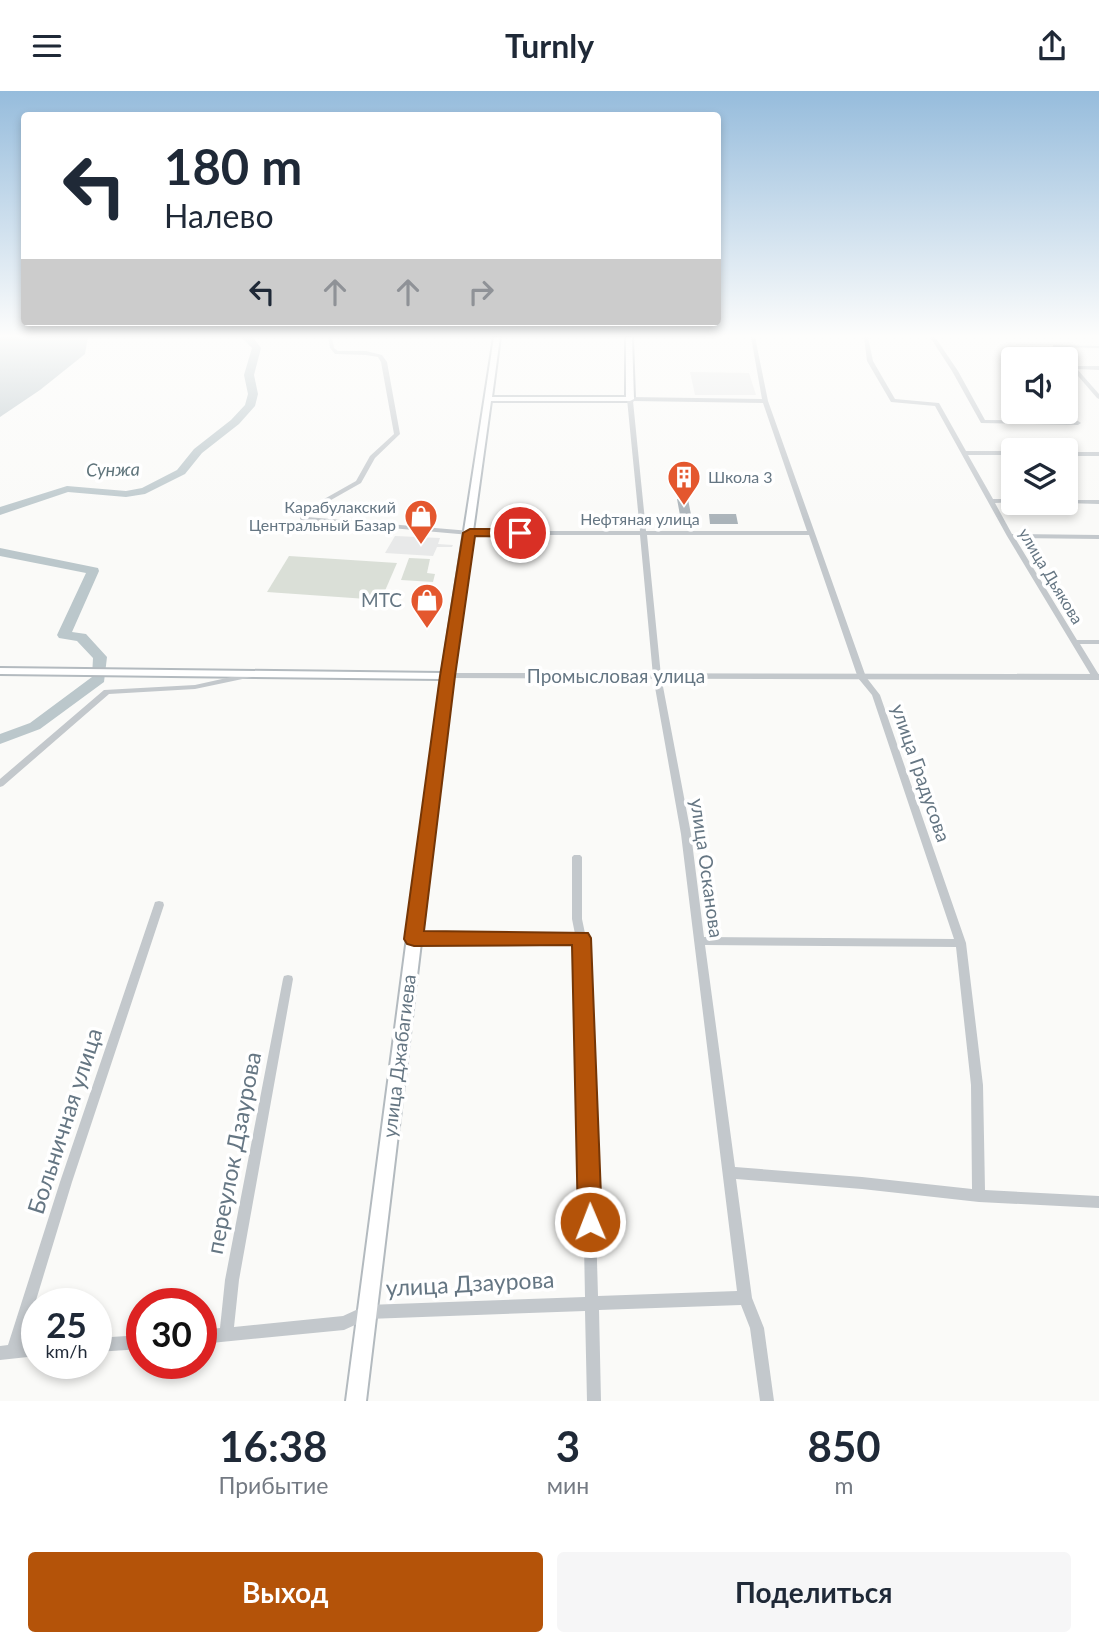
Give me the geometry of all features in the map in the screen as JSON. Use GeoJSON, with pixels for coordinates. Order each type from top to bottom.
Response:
{"type":"FeatureCollection","features":[{"type":"Feature","properties":{"kind":"main road"},"geometry":{"type":"LineString","coordinates":[[488,399],[631,399]]}},
{"type":"Feature","properties":{"kind":"main road","name":"улица Джабагиева"},"geometry":{"type":"LineString","coordinates":[[356,1401],[447,676],[488,399]]}},
{"type":"Feature","properties":{"kind":"main road"},"geometry":{"type":"LineString","coordinates":[[0,671],[46,672]]}},
{"type":"Feature","properties":{"kind":"main road","name":"Промысловая улица"},"geometry":{"type":"LineString","coordinates":[[46,672],[447,676]]}},
{"type":"Feature","properties":{"kind":"street","name":"Нефтяная улица"},"geometry":{"type":"LineString","coordinates":[[391,398],[397,434],[372,457],[359,482],[305,512],[303,519],[470,533],[809,533]]}},
{"type":"Feature","properties":{"kind":"street","name":"улица Дьякова"},"geometry":{"type":"LineString","coordinates":[[891,398],[893,401],[937,404],[1010,536],[1098,677]]}},
{"type":"Feature","properties":{"kind":"street"},"geometry":{"type":"LineString","coordinates":[[970,398],[983,422],[1001,422]]}},
{"type":"Feature","properties":{"kind":"street"},"geometry":{"type":"LineString","coordinates":[[631,399],[765,401]]}},
{"type":"Feature","properties":{"kind":"street","name":"улица Осканова"},"geometry":{"type":"LineString","coordinates":[[631,399],[657,676],[686,834],[745,1298],[757,1328],[767,1401]]}},
{"type":"Feature","properties":{"kind":"street","name":"улица Градусова"},"geometry":{"type":"LineString","coordinates":[[765,401],[862,678],[876,695],[961,943],[977,1086],[979,1196]]}},
{"type":"Feature","properties":{"kind":"street"},"geometry":{"type":"LineString","coordinates":[[965,453],[1001,453]]}},
{"type":"Feature","properties":{"kind":"street"},"geometry":{"type":"LineString","coordinates":[[1078,453],[1099,454]]}},
{"type":"Feature","properties":{"kind":"street"},"geometry":{"type":"LineString","coordinates":[[991,501],[1001,501]]}},
{"type":"Feature","properties":{"kind":"street"},"geometry":{"type":"LineString","coordinates":[[1078,502],[1099,502]]}},
{"type":"Feature","properties":{"kind":"street"},"geometry":{"type":"LineString","coordinates":[[1010,536],[1099,537]]}},
{"type":"Feature","properties":{"kind":"street"},"geometry":{"type":"LineString","coordinates":[[1075,642],[1099,642]]}},
{"type":"Feature","properties":{"kind":"street"},"geometry":{"type":"LineString","coordinates":[[0,784],[107,692],[195,687],[251,674]]}},
{"type":"Feature","properties":{"kind":"street","name":"Промысловая улица"},"geometry":{"type":"LineString","coordinates":[[447,676],[1098,677]]}},
{"type":"Feature","properties":{"kind":"street"},"geometry":{"type":"LineString","coordinates":[[577,857],[577,919],[582,938],[594,1401]]}},
{"type":"Feature","properties":{"kind":"street","name":"Больничная улица"},"geometry":{"type":"LineString","coordinates":[[7,1352],[159,905]]}},
{"type":"Feature","properties":{"kind":"street"},"geometry":{"type":"LineString","coordinates":[[414,939],[582,938]]}},
{"type":"Feature","properties":{"kind":"street"},"geometry":{"type":"LineString","coordinates":[[700,941],[961,943]]}},
{"type":"Feature","properties":{"kind":"street","name":"переулок Дзаурова"},"geometry":{"type":"LineString","coordinates":[[226,1335],[232,1280],[288,979]]}},
{"type":"Feature","properties":{"kind":"street"},"geometry":{"type":"LineString","coordinates":[[731,1173],[862,1182],[979,1196],[1099,1202]]}},
{"type":"Feature","properties":{"kind":"street","name":"улица Дзаурова"},"geometry":{"type":"LineString","coordinates":[[217,1336],[344,1323],[367,1311],[592,1301],[745,1298]]}},
{"type":"Feature","properties":{"kind":"shaded area"},"geometry":{"type":"Polygon","coordinates":[[[0,398],[28,398],[0,417],[0,398]]]}},
{"type":"Feature","properties":{"kind":"shaded area","name":"Карабулакский Центральный Базар"},"geometry":{"type":"Polygon","coordinates":[[[395,536],[440,538],[438,544],[453,545],[437,547],[433,556],[385,553],[395,536]]]}},
{"type":"Feature","properties":{"kind":"shaded area"},"geometry":{"type":"Polygon","coordinates":[[[289,556],[397,563],[381,600],[267,592],[289,556]]]}},
{"type":"Feature","properties":{"kind":"shaded area"},"geometry":{"type":"Polygon","coordinates":[[[409,558],[430,559],[427,573],[435,574],[433,582],[401,580],[409,558]]]}},
{"type":"Feature","properties":{"kind":"building"},"geometry":{"type":"Polygon","coordinates":[[[677,499],[688,499],[692,520],[689,520],[690,526],[682,526],[677,499]]]}},
{"type":"Feature","properties":{"kind":"building"},"geometry":{"type":"Polygon","coordinates":[[[709,514],[736,514],[738,524],[710,524],[709,514]]]}},
{"type":"Feature","properties":{"kind":"waterway","name":"Сунжа"},"geometry":{"type":"LineString","coordinates":[[0,511],[67,489],[126,494],[145,491],[181,472],[198,451],[235,422],[250,406],[252,398]]}},
{"type":"Feature","properties":{"kind":"waterway","name":"Сунжа"},"geometry":{"type":"LineString","coordinates":[[0,552],[93,571],[64,635],[81,637],[100,657],[99,679],[35,726],[0,739]]}},
{"type":"Feature","properties":{"kind":"place","name":"Школа 3"},"geometry":{"type":"Point","coordinates":[684,507]}},
{"type":"Feature","properties":{"kind":"place","name":"Карабулакский Центральный Базар"},"geometry":{"type":"Point","coordinates":[421,546]}},
{"type":"Feature","properties":{"kind":"place","name":"МТС"},"geometry":{"type":"Point","coordinates":[427,630]}},
{"type":"Feature","properties":{"kind":"route"},"geometry":{"type":"LineString","coordinates":[[520,533],[470,533],[447,676],[414,939],[582,938],[590,1222]]}}]}
